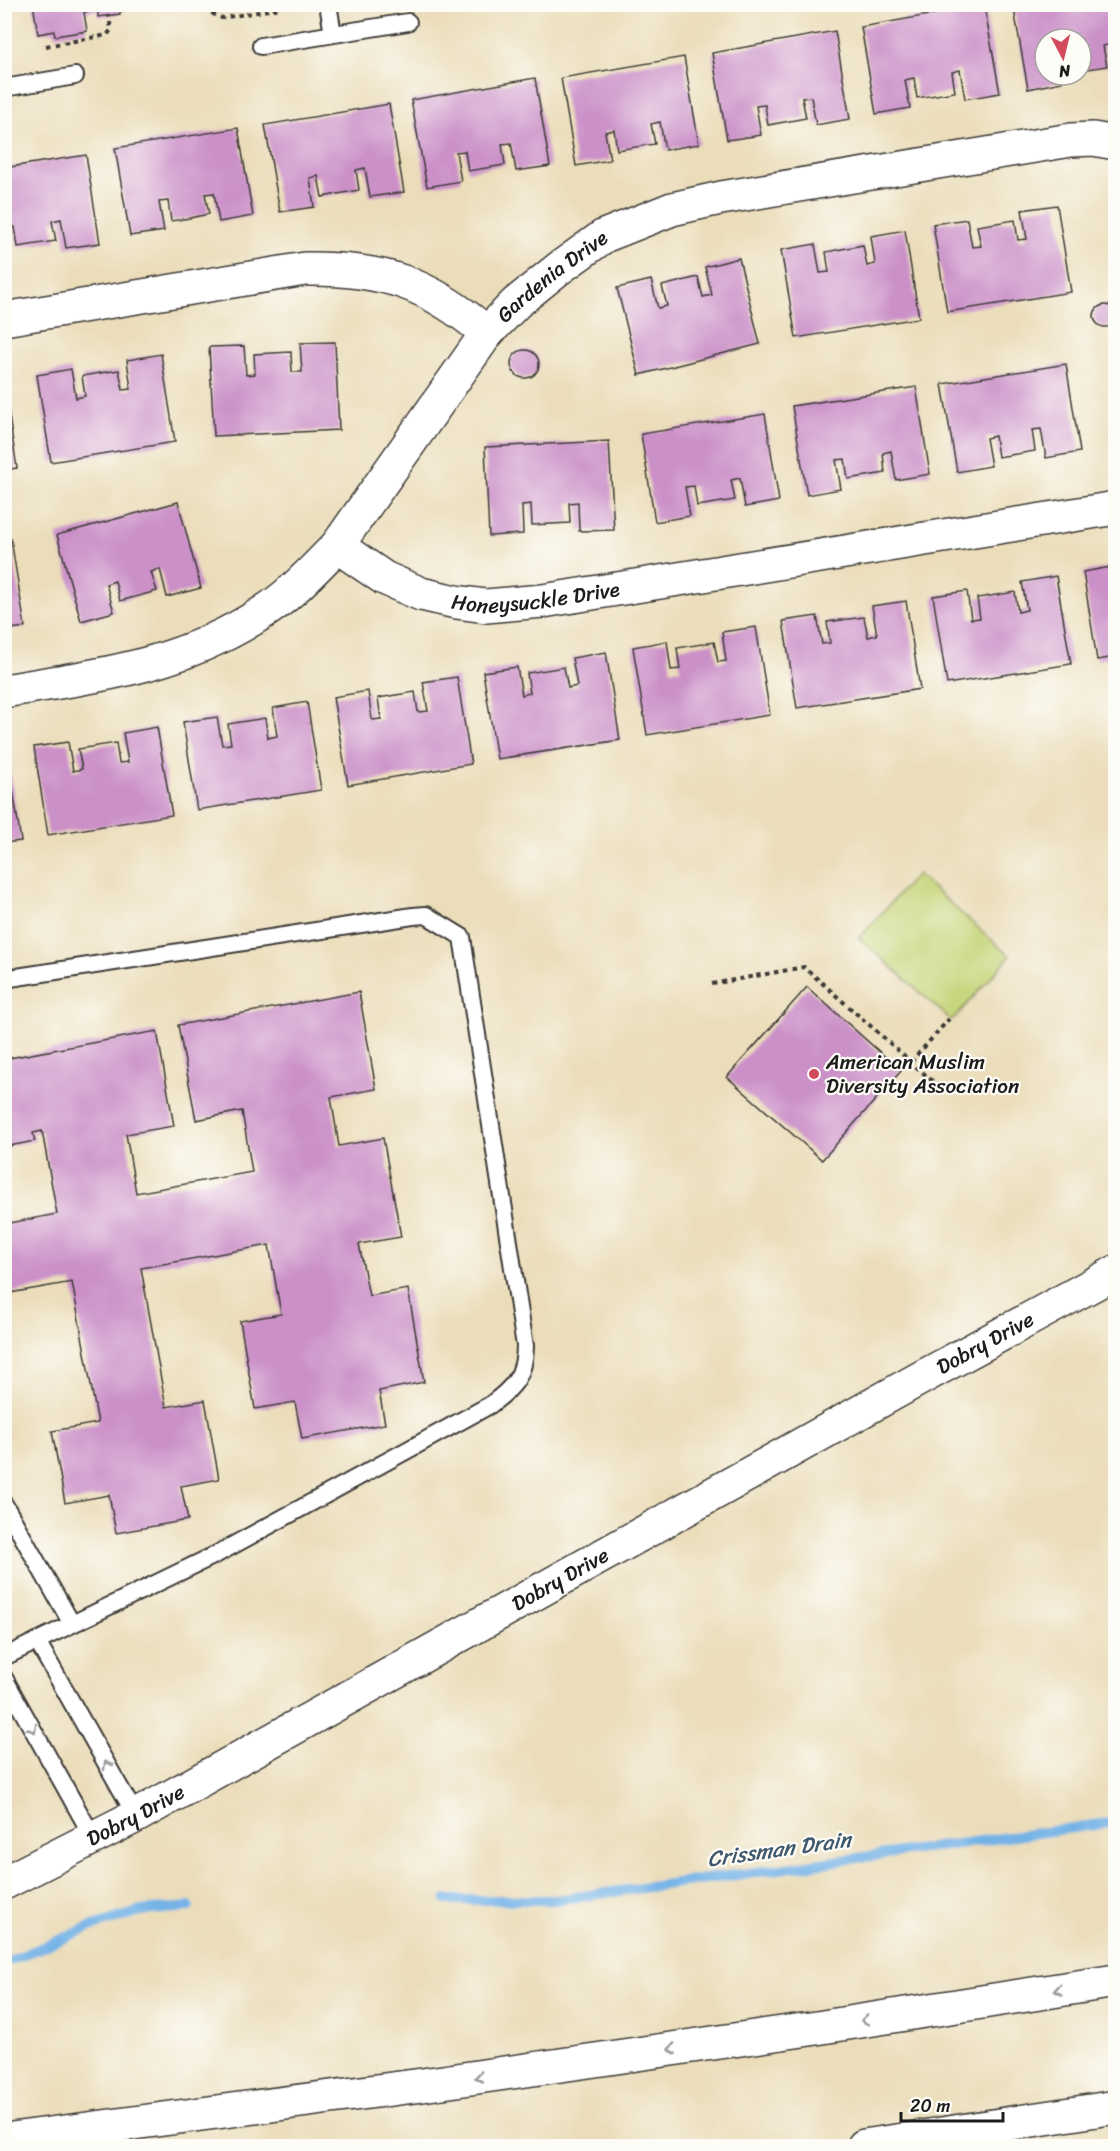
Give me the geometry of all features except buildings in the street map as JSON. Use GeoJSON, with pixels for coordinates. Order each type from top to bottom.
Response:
{"type":"FeatureCollection","features":[{"type":"Feature","properties":{"kind":"main road","name":"Gardenia Drive"},"geometry":{"type":"LineString","coordinates":[[4,319],[305,269],[338,268],[370,272],[398,279],[459,310],[487,333],[524,296],[604,236],[672,209],[721,198],[1071,140],[1109,140],[1116,143]]}},
{"type":"Feature","properties":{"kind":"main road"},"geometry":{"type":"LineString","coordinates":[[4,691],[115,673],[166,660],[214,641],[264,612],[337,546],[487,333]]}},
{"type":"Feature","properties":{"kind":"main road","name":"Honeysuckle Drive"},"geometry":{"type":"LineString","coordinates":[[337,546],[384,578],[421,594],[486,606],[543,601],[1116,508]]}},
{"type":"Feature","properties":{"kind":"main road","name":"Dobry Drive"},"geometry":{"type":"LineString","coordinates":[[4,1883],[136,1816],[1116,1272]]}},
{"type":"Feature","properties":{"kind":"main road"},"geometry":{"type":"LineString","coordinates":[[4,2140],[422,2085],[810,2029],[1116,1981]]}},
{"type":"Feature","properties":{"kind":"main road"},"geometry":{"type":"LineString","coordinates":[[864,2146],[1116,2107]]}},
{"type":"Feature","properties":{"kind":"lane"},"geometry":{"type":"LineString","coordinates":[[328,4],[333,34]]}},
{"type":"Feature","properties":{"kind":"lane"},"geometry":{"type":"LineString","coordinates":[[261,46],[408,22]]}},
{"type":"Feature","properties":{"kind":"lane"},"geometry":{"type":"LineString","coordinates":[[4,88],[75,76]]}},
{"type":"Feature","properties":{"kind":"lane"},"geometry":{"type":"LineString","coordinates":[[4,979],[413,916],[426,915],[462,937],[525,1346],[523,1369],[516,1381],[505,1394],[490,1405],[217,1554],[4,1657]]}},
{"type":"Feature","properties":{"kind":"lane"},"geometry":{"type":"LineString","coordinates":[[4,1504],[72,1624]]}},
{"type":"Feature","properties":{"kind":"lane"},"geometry":{"type":"LineString","coordinates":[[37,1641],[136,1816]]}},
{"type":"Feature","properties":{"kind":"lane"},"geometry":{"type":"LineString","coordinates":[[4,1678],[94,1839]]}},
{"type":"Feature","properties":{"kind":"path"},"geometry":{"type":"LineString","coordinates":[[210,4],[213,14],[222,18],[281,8]]}},
{"type":"Feature","properties":{"kind":"path"},"geometry":{"type":"LineString","coordinates":[[245,5],[246,14]]}},
{"type":"Feature","properties":{"kind":"path"},"geometry":{"type":"LineString","coordinates":[[46,46],[107,35],[111,32],[109,16]]}},
{"type":"Feature","properties":{"kind":"path"},"geometry":{"type":"LineString","coordinates":[[79,32],[80,40]]}},
{"type":"Feature","properties":{"kind":"path"},"geometry":{"type":"LineString","coordinates":[[1110,305],[1116,300]]}},
{"type":"Feature","properties":{"kind":"path"},"geometry":{"type":"LineString","coordinates":[[712,984],[804,967],[937,1085],[942,1093]]}},
{"type":"Feature","properties":{"kind":"path"},"geometry":{"type":"LineString","coordinates":[[911,1062],[949,1019]]}},
{"type":"Feature","properties":{"kind":"green space"},"geometry":{"type":"Polygon","coordinates":[[[917,874],[1010,956],[952,1021],[859,938],[917,874]]]}},
{"type":"Feature","properties":{"kind":"waterway","name":"Crissman Drain"},"geometry":{"type":"LineString","coordinates":[[446,1900],[555,1900],[1116,1822]]}},
{"type":"Feature","properties":{"kind":"waterway","name":"Crissman Drain"},"geometry":{"type":"LineString","coordinates":[[4,1963],[93,1926],[141,1911],[189,1907]]}},
{"type":"Feature","properties":{"kind":"place","name":"American Muslim Diversity Association"},"geometry":{"type":"Point","coordinates":[814,1074]}}]}
